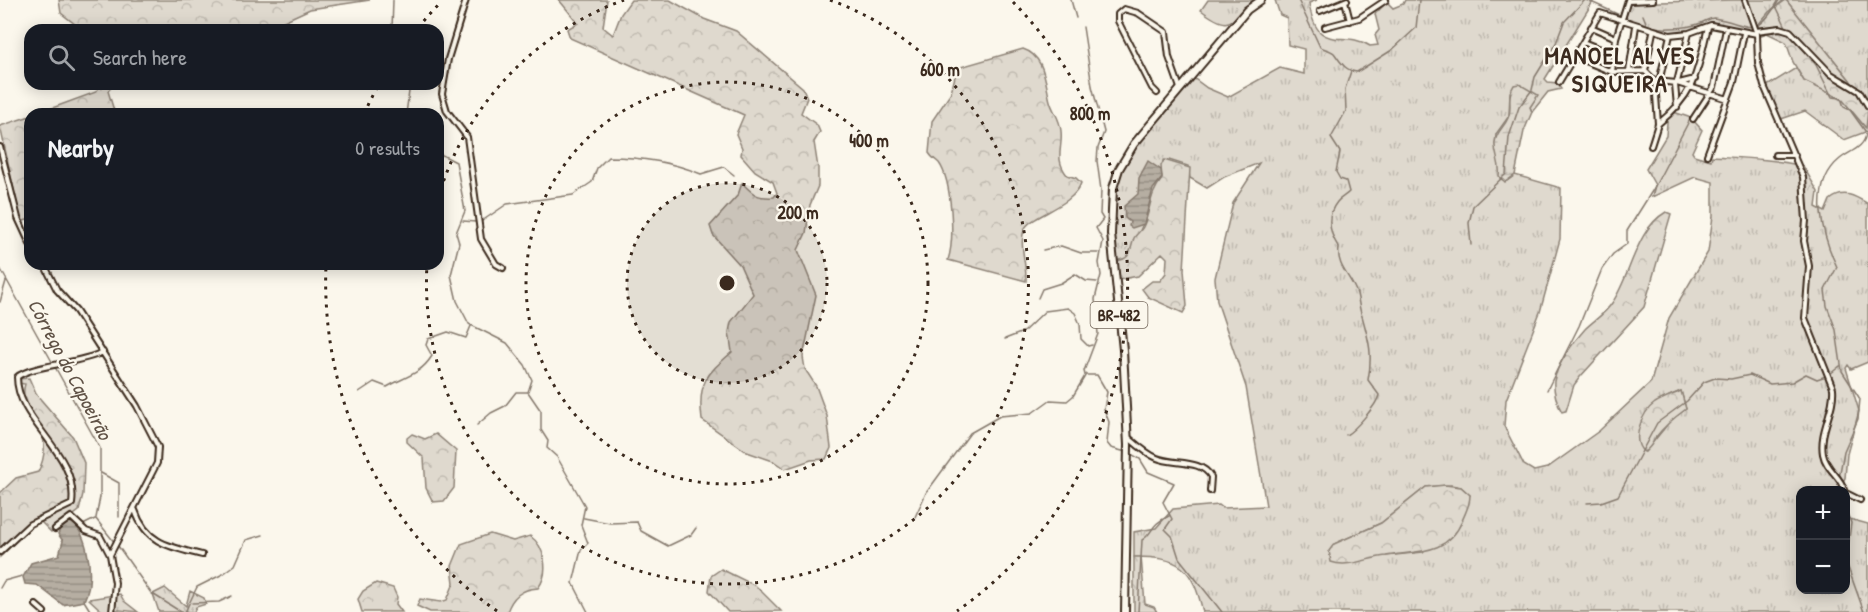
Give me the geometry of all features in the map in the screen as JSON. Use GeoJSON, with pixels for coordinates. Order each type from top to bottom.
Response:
{"type":"FeatureCollection","features":[{"type":"Feature","properties":{"kind":"highway","name":"BR-482"},"geometry":{"type":"LineString","coordinates":[[1125,612],[1128,438],[1123,350],[1111,234],[1113,188],[1128,153],[1247,10],[1261,0]]}},
{"type":"Feature","properties":{"kind":"street"},"geometry":{"type":"LineString","coordinates":[[444,82],[448,59],[466,0]]}},
{"type":"Feature","properties":{"kind":"street"},"geometry":{"type":"LineString","coordinates":[[1320,11],[1346,0],[1350,21]]}},
{"type":"Feature","properties":{"kind":"street"},"geometry":{"type":"LineString","coordinates":[[1325,27],[1367,15],[1386,0]]}},
{"type":"Feature","properties":{"kind":"street"},"geometry":{"type":"LineString","coordinates":[[1612,72],[1616,38],[1628,0],[1653,0]]}},
{"type":"Feature","properties":{"kind":"street"},"geometry":{"type":"LineString","coordinates":[[1745,0],[1755,29],[1758,63],[1764,86],[1795,155],[1805,187],[1804,241],[1809,266],[1805,318],[1833,392],[1823,432],[1823,451],[1827,466],[1841,480],[1843,486]]}},
{"type":"Feature","properties":{"kind":"street"},"geometry":{"type":"LineString","coordinates":[[1157,93],[1152,88],[1118,21],[1118,14],[1124,9],[1138,13],[1166,32],[1169,57],[1180,88]]}},
{"type":"Feature","properties":{"kind":"street"},"geometry":{"type":"LineString","coordinates":[[1559,82],[1596,16],[1602,13],[1622,16],[1636,26],[1670,35],[1689,33],[1708,26],[1744,33],[1755,29],[1785,29],[1790,31],[1831,75],[1859,91],[1868,106]]}},
{"type":"Feature","properties":{"kind":"street"},"geometry":{"type":"LineString","coordinates":[[1629,71],[1636,26]]}},
{"type":"Feature","properties":{"kind":"street"},"geometry":{"type":"LineString","coordinates":[[1658,124],[1677,108],[1692,87],[1708,26]]}},
{"type":"Feature","properties":{"kind":"street"},"geometry":{"type":"LineString","coordinates":[[1591,27],[1616,38]]}},
{"type":"Feature","properties":{"kind":"street"},"geometry":{"type":"LineString","coordinates":[[1693,119],[1711,93],[1716,80],[1726,29]]}},
{"type":"Feature","properties":{"kind":"street"},"geometry":{"type":"LineString","coordinates":[[1645,71],[1653,32]]}},
{"type":"Feature","properties":{"kind":"street"},"geometry":{"type":"LineString","coordinates":[[1677,108],[1677,83],[1689,33]]}},
{"type":"Feature","properties":{"kind":"street"},"geometry":{"type":"LineString","coordinates":[[1707,155],[1728,99],[1741,56],[1744,33]]}},
{"type":"Feature","properties":{"kind":"street"},"geometry":{"type":"LineString","coordinates":[[1651,146],[1658,124],[1657,82],[1670,35]]}},
{"type":"Feature","properties":{"kind":"street"},"geometry":{"type":"LineString","coordinates":[[1583,42],[1613,54]]}},
{"type":"Feature","properties":{"kind":"street"},"geometry":{"type":"LineString","coordinates":[[1575,57],[1612,72],[1645,71],[1657,82],[1677,83],[1728,99]]}},
{"type":"Feature","properties":{"kind":"street"},"geometry":{"type":"LineString","coordinates":[[1677,83],[1696,78]]}},
{"type":"Feature","properties":{"kind":"street"},"geometry":{"type":"LineString","coordinates":[[443,90],[447,111],[467,137],[481,239],[496,264],[503,268]]}},
{"type":"Feature","properties":{"kind":"street"},"geometry":{"type":"LineString","coordinates":[[0,147],[18,218],[24,231]]}},
{"type":"Feature","properties":{"kind":"street"},"geometry":{"type":"LineString","coordinates":[[1775,155],[1795,155]]}},
{"type":"Feature","properties":{"kind":"street"},"geometry":{"type":"LineString","coordinates":[[47,270],[57,290],[74,309],[137,406],[159,451],[157,463],[110,555]]}},
{"type":"Feature","properties":{"kind":"street"},"geometry":{"type":"LineString","coordinates":[[0,552],[30,524],[72,504],[72,485],[67,471],[55,448],[27,408],[16,379],[21,374],[80,362],[103,352]]}},
{"type":"Feature","properties":{"kind":"street"},"geometry":{"type":"LineString","coordinates":[[1128,438],[1158,459],[1183,463],[1206,471],[1211,477],[1209,491]]}},
{"type":"Feature","properties":{"kind":"street"},"geometry":{"type":"LineString","coordinates":[[1850,495],[1860,500]]}},
{"type":"Feature","properties":{"kind":"street"},"geometry":{"type":"LineString","coordinates":[[135,509],[144,529],[156,541],[202,555]]}},
{"type":"Feature","properties":{"kind":"street"},"geometry":{"type":"LineString","coordinates":[[55,529],[71,518],[100,536],[110,555],[115,583],[112,612]]}},
{"type":"Feature","properties":{"kind":"street"},"geometry":{"type":"LineString","coordinates":[[106,550],[105,555],[111,562]]}},
{"type":"Feature","properties":{"kind":"street"},"geometry":{"type":"LineString","coordinates":[[36,605],[44,612]]}},
{"type":"Feature","properties":{"kind":"green space"},"geometry":{"type":"Polygon","coordinates":[[[59,0],[370,0],[310,9],[277,24],[75,24],[61,13],[59,0]]]}},
{"type":"Feature","properties":{"kind":"green space"},"geometry":{"type":"Polygon","coordinates":[[[559,0],[607,0],[603,27],[613,35],[621,14],[631,0],[670,0],[704,19],[736,31],[803,88],[807,98],[801,113],[817,125],[820,132],[814,142],[818,186],[810,205],[806,233],[798,250],[816,295],[803,357],[805,369],[816,386],[827,416],[831,448],[826,459],[811,460],[785,469],[773,461],[747,452],[702,420],[701,396],[706,380],[710,373],[732,352],[729,332],[731,322],[753,294],[740,265],[713,235],[710,226],[738,195],[742,183],[752,193],[759,196],[774,197],[777,193],[773,182],[755,171],[741,155],[742,148],[736,134],[744,115],[570,38],[567,29],[578,23],[559,0]]]}},
{"type":"Feature","properties":{"kind":"green space"},"geometry":{"type":"Polygon","coordinates":[[[1208,0],[1255,0],[1230,22],[1225,23],[1201,10],[1208,0]]]}},
{"type":"Feature","properties":{"kind":"green space"},"geometry":{"type":"Polygon","coordinates":[[[1275,0],[1317,0],[1309,3],[1318,30],[1332,38],[1360,41],[1370,46],[1378,45],[1375,35],[1379,30],[1375,14],[1387,2],[1393,8],[1403,4],[1405,0],[1594,0],[1545,79],[1548,82],[1557,83],[1561,89],[1548,92],[1532,112],[1530,107],[1537,96],[1510,92],[1509,116],[1496,134],[1495,145],[1500,161],[1500,179],[1507,181],[1515,175],[1561,188],[1560,239],[1540,312],[1506,400],[1504,426],[1524,465],[1534,471],[1547,468],[1599,431],[1651,382],[1669,318],[1708,252],[1713,216],[1713,182],[1695,177],[1652,197],[1655,185],[1646,169],[1666,136],[1668,110],[1691,118],[1702,130],[1692,152],[1694,155],[1711,160],[1712,156],[1735,157],[1803,166],[1818,192],[1816,207],[1825,212],[1830,200],[1845,194],[1868,204],[1868,362],[1851,369],[1848,365],[1846,368],[1859,411],[1847,454],[1845,478],[1840,486],[1796,486],[1796,594],[1850,594],[1850,519],[1868,524],[1868,612],[1203,612],[1194,584],[1182,567],[1163,559],[1134,557],[1134,532],[1156,528],[1173,509],[1219,505],[1223,508],[1266,506],[1246,387],[1217,301],[1215,278],[1233,203],[1259,163],[1224,177],[1207,188],[1190,178],[1188,166],[1169,160],[1163,161],[1159,184],[1132,251],[1126,258],[1116,261],[1113,209],[1119,176],[1126,160],[1146,130],[1192,77],[1207,88],[1228,97],[1280,68],[1304,74],[1304,49],[1288,45],[1287,18],[1280,15],[1275,0]],[[1681,391],[1655,404],[1645,416],[1640,433],[1639,444],[1645,452],[1671,420],[1686,409],[1681,391]],[[1451,485],[1426,487],[1381,523],[1334,544],[1386,556],[1423,552],[1470,495],[1461,487],[1451,485]]]}},
{"type":"Feature","properties":{"kind":"green space"},"geometry":{"type":"Polygon","coordinates":[[[1784,0],[1769,12],[1753,31],[1710,24],[1693,31],[1667,33],[1619,19],[1625,3],[1784,0]]]}},
{"type":"Feature","properties":{"kind":"green space"},"geometry":{"type":"Polygon","coordinates":[[[1786,0],[1868,0],[1868,110],[1850,80],[1786,0]]]}},
{"type":"Feature","properties":{"kind":"green space"},"geometry":{"type":"Polygon","coordinates":[[[1786,0],[1850,80],[1868,110],[1866,128],[1842,99],[1804,81],[1793,62],[1786,42],[1767,33],[1759,36],[1753,31],[1769,12],[1786,0]]]}},
{"type":"Feature","properties":{"kind":"green space"},"geometry":{"type":"Polygon","coordinates":[[[1023,49],[1036,57],[1043,70],[1050,101],[1060,126],[1060,159],[1063,169],[1067,175],[1076,178],[1081,183],[1070,198],[1034,220],[1024,230],[1022,242],[1026,281],[948,260],[952,225],[947,183],[939,163],[929,153],[932,121],[951,93],[957,68],[1023,49]]]}},
{"type":"Feature","properties":{"kind":"green space"},"geometry":{"type":"Polygon","coordinates":[[[1796,68],[1804,81],[1842,99],[1865,127],[1868,112],[1868,131],[1844,140],[1805,111],[1781,119],[1767,86],[1796,68]]]}},
{"type":"Feature","properties":{"kind":"green space"},"geometry":{"type":"Polygon","coordinates":[[[1519,84],[1538,95],[1530,107],[1532,112],[1524,131],[1515,175],[1505,182],[1499,176],[1495,143],[1509,114],[1512,89],[1514,85],[1519,84]]]}},
{"type":"Feature","properties":{"kind":"green space"},"geometry":{"type":"Polygon","coordinates":[[[109,90],[113,108],[52,108],[96,92],[109,90]]]}},
{"type":"Feature","properties":{"kind":"green space"},"geometry":{"type":"Polygon","coordinates":[[[24,118],[24,221],[21,222],[0,126],[24,118]]]}},
{"type":"Feature","properties":{"kind":"green space"},"geometry":{"type":"Polygon","coordinates":[[[1164,160],[1190,168],[1184,270],[1187,306],[1183,313],[1148,297],[1142,289],[1152,281],[1160,281],[1166,273],[1167,258],[1162,253],[1138,276],[1117,280],[1116,261],[1125,259],[1131,250],[1134,238],[1143,227],[1154,191],[1162,179],[1161,166],[1164,160]]]}},
{"type":"Feature","properties":{"kind":"green space"},"geometry":{"type":"Polygon","coordinates":[[[1666,212],[1671,214],[1644,307],[1580,377],[1574,385],[1566,411],[1562,412],[1558,405],[1554,381],[1562,360],[1588,326],[1612,303],[1647,230],[1666,212]]]}},
{"type":"Feature","properties":{"kind":"green space"},"geometry":{"type":"Polygon","coordinates":[[[29,378],[36,394],[73,437],[84,463],[83,494],[79,511],[51,532],[41,522],[30,528],[0,557],[0,493],[16,478],[38,472],[43,457],[44,444],[41,432],[26,404],[25,384],[18,383],[18,379],[29,378]]]}},
{"type":"Feature","properties":{"kind":"green space"},"geometry":{"type":"Polygon","coordinates":[[[1681,391],[1686,409],[1666,425],[1644,452],[1638,441],[1638,434],[1646,413],[1655,403],[1681,391]]]}},
{"type":"Feature","properties":{"kind":"green space"},"geometry":{"type":"Polygon","coordinates":[[[412,434],[425,439],[436,434],[456,451],[454,488],[444,501],[433,502],[426,488],[424,458],[407,442],[407,438],[412,434]]]}},
{"type":"Feature","properties":{"kind":"green space"},"geometry":{"type":"Polygon","coordinates":[[[1445,485],[1461,487],[1470,495],[1469,505],[1456,532],[1440,546],[1420,552],[1345,564],[1331,562],[1329,551],[1334,544],[1381,523],[1426,487],[1445,485]]]}},
{"type":"Feature","properties":{"kind":"green space"},"geometry":{"type":"Polygon","coordinates":[[[490,534],[513,541],[530,536],[535,540],[542,553],[545,568],[538,588],[518,595],[507,612],[430,612],[417,606],[420,599],[441,602],[447,600],[454,583],[452,566],[461,544],[490,534]]]}},
{"type":"Feature","properties":{"kind":"green space"},"geometry":{"type":"Polygon","coordinates":[[[1134,557],[1141,557],[1145,604],[1154,607],[1157,612],[1134,612],[1134,557]]]}},
{"type":"Feature","properties":{"kind":"green space"},"geometry":{"type":"Polygon","coordinates":[[[721,569],[756,586],[781,611],[728,612],[709,591],[711,576],[721,569]]]}},
{"type":"Feature","properties":{"kind":"green space"},"geometry":{"type":"Polygon","coordinates":[[[376,583],[393,588],[397,597],[396,604],[402,612],[362,612],[358,599],[363,591],[376,583]]]}},
{"type":"Feature","properties":{"kind":"green space"},"geometry":{"type":"Polygon","coordinates":[[[165,588],[186,606],[190,591],[204,598],[206,604],[196,607],[194,612],[159,612],[153,594],[165,588]]]}},
{"type":"Feature","properties":{"kind":"green space"},"geometry":{"type":"Polygon","coordinates":[[[120,594],[124,601],[138,612],[119,610],[103,612],[89,599],[120,594]]]}},
{"type":"Feature","properties":{"kind":"shaded area"},"geometry":{"type":"Polygon","coordinates":[[[1148,161],[1161,170],[1162,178],[1153,189],[1144,224],[1132,228],[1129,226],[1130,222],[1125,218],[1124,206],[1138,194],[1139,178],[1148,161]]]}},
{"type":"Feature","properties":{"kind":"shaded area"},"geometry":{"type":"Polygon","coordinates":[[[70,522],[76,526],[87,550],[89,586],[84,601],[63,605],[37,585],[25,584],[23,577],[31,563],[59,555],[63,541],[58,534],[62,525],[70,522]]]}},
{"type":"Feature","properties":{"kind":"waterway"},"geometry":{"type":"LineString","coordinates":[[392,24],[393,0]]}},
{"type":"Feature","properties":{"kind":"waterway"},"geometry":{"type":"LineString","coordinates":[[1071,0],[1076,18]]}},
{"type":"Feature","properties":{"kind":"waterway"},"geometry":{"type":"LineString","coordinates":[[1298,0],[1320,47],[1333,52],[1346,68],[1357,72],[1392,50],[1416,28],[1419,0]]}},
{"type":"Feature","properties":{"kind":"waterway"},"geometry":{"type":"LineString","coordinates":[[1471,245],[1469,223],[1473,206],[1506,174],[1509,137],[1519,107],[1532,90],[1535,77],[1556,43],[1564,22],[1585,0]]}},
{"type":"Feature","properties":{"kind":"waterway"},"geometry":{"type":"LineString","coordinates":[[1586,0],[1638,23],[1659,28],[1682,27],[1714,18],[1751,27],[1764,21],[1779,0]]}},
{"type":"Feature","properties":{"kind":"waterway"},"geometry":{"type":"LineString","coordinates":[[1776,6],[1787,29]]}},
{"type":"Feature","properties":{"kind":"waterway"},"geometry":{"type":"LineString","coordinates":[[1643,15],[1647,25]]}},
{"type":"Feature","properties":{"kind":"waterway"},"geometry":{"type":"LineString","coordinates":[[1083,27],[1092,86],[1104,132],[1098,148],[1097,161],[1101,190],[1100,214],[1103,219],[1096,228],[1103,241],[1099,263],[1101,275],[1095,299],[1098,334],[1084,371],[1085,375]]}},
{"type":"Feature","properties":{"kind":"waterway"},"geometry":{"type":"LineString","coordinates":[[1790,33],[1816,65],[1832,97],[1841,98],[1844,107],[1850,110],[1868,135]]}},
{"type":"Feature","properties":{"kind":"waterway"},"geometry":{"type":"LineString","coordinates":[[1346,435],[1365,417],[1379,395],[1368,380],[1370,348],[1357,294],[1340,261],[1339,248],[1330,225],[1333,208],[1338,200],[1349,192],[1346,181],[1340,179],[1336,172],[1340,152],[1331,138],[1346,111],[1345,89],[1351,71]]}},
{"type":"Feature","properties":{"kind":"waterway"},"geometry":{"type":"LineString","coordinates":[[407,108],[409,90]]}},
{"type":"Feature","properties":{"kind":"waterway"},"geometry":{"type":"LineString","coordinates":[[1547,390],[1579,326],[1602,269],[1613,254],[1627,244],[1627,231],[1654,188],[1689,121]]}},
{"type":"Feature","properties":{"kind":"waterway"},"geometry":{"type":"LineString","coordinates":[[1839,478],[1844,451],[1858,419],[1860,399],[1842,371],[1836,330],[1827,306],[1825,290],[1837,267],[1823,226],[1821,196],[1830,170],[1840,159],[1860,146],[1866,134]]}},
{"type":"Feature","properties":{"kind":"waterway"},"geometry":{"type":"LineString","coordinates":[[444,156],[456,162],[465,211],[456,233],[459,243],[451,275],[457,301],[469,324],[507,343],[525,365],[532,380],[528,392],[541,411],[541,430],[548,441],[547,448],[557,457],[585,506],[581,525],[588,543],[581,550],[573,583],[588,612]]}},
{"type":"Feature","properties":{"kind":"waterway"},"geometry":{"type":"LineString","coordinates":[[482,221],[507,204],[573,195],[592,182],[597,168],[608,157],[656,161],[701,174],[724,167],[734,175]]}},
{"type":"Feature","properties":{"kind":"waterway"},"geometry":{"type":"LineString","coordinates":[[463,221],[476,222]]}},
{"type":"Feature","properties":{"kind":"waterway"},"geometry":{"type":"LineString","coordinates":[[1043,250],[1061,246],[1081,253],[1098,253]]}},
{"type":"Feature","properties":{"kind":"waterway","name":"Córrego do Capoeirão"},"geometry":{"type":"LineString","coordinates":[[0,268],[100,448],[100,497],[96,518]]}},
{"type":"Feature","properties":{"kind":"waterway"},"geometry":{"type":"LineString","coordinates":[[1038,298],[1042,289],[1061,283],[1075,274],[1086,281],[1097,282]]}},
{"type":"Feature","properties":{"kind":"waterway"},"geometry":{"type":"LineString","coordinates":[[0,302],[6,281]]}},
{"type":"Feature","properties":{"kind":"waterway"},"geometry":{"type":"LineString","coordinates":[[1005,339],[1023,332],[1045,311],[1068,308],[1075,313],[1080,324],[1081,339],[1088,346],[1092,345]]}},
{"type":"Feature","properties":{"kind":"waterway"},"geometry":{"type":"LineString","coordinates":[[359,392],[374,382],[387,387],[411,375],[432,356],[426,345],[428,339],[448,332],[466,338],[471,326]]}},
{"type":"Feature","properties":{"kind":"waterway"},"geometry":{"type":"LineString","coordinates":[[1830,374],[1840,366]]}},
{"type":"Feature","properties":{"kind":"waterway"},"geometry":{"type":"LineString","coordinates":[[1587,503],[1601,502],[1618,496],[1657,423],[1687,401],[1704,382],[1715,378],[1731,379],[1750,375],[1770,384],[1792,382],[1806,374],[1817,379],[1826,376]]}},
{"type":"Feature","properties":{"kind":"waterway"},"geometry":{"type":"LineString","coordinates":[[1086,375],[1097,375],[1107,392],[1104,409],[1109,422],[1107,443],[1111,448],[1126,452]]}},
{"type":"Feature","properties":{"kind":"waterway"},"geometry":{"type":"LineString","coordinates":[[915,517],[926,493],[970,433],[1000,416],[1032,413],[1050,400],[1067,401],[1073,396],[1085,376]]}},
{"type":"Feature","properties":{"kind":"waterway"},"geometry":{"type":"LineString","coordinates":[[477,425],[491,413],[505,406],[516,392],[527,392]]}},
{"type":"Feature","properties":{"kind":"waterway"},"geometry":{"type":"LineString","coordinates":[[1131,454],[1140,459],[1148,472],[1174,483],[1163,502],[1172,519],[1165,529],[1172,536],[1179,558],[1222,612]]}},
{"type":"Feature","properties":{"kind":"waterway"},"geometry":{"type":"LineString","coordinates":[[101,473],[119,483],[119,517]]}},
{"type":"Feature","properties":{"kind":"waterway"},"geometry":{"type":"LineString","coordinates":[[1138,612],[1142,540],[1158,523],[1169,516]]}},
{"type":"Feature","properties":{"kind":"waterway"},"geometry":{"type":"LineString","coordinates":[[584,518],[610,523],[637,522],[641,531],[668,546],[691,535],[696,528]]}},
{"type":"Feature","properties":{"kind":"waterway","name":"Córrego do Capoeirão"},"geometry":{"type":"LineString","coordinates":[[81,526],[95,519]]}},
{"type":"Feature","properties":{"kind":"waterway"},"geometry":{"type":"LineString","coordinates":[[96,519],[115,543]]}},
{"type":"Feature","properties":{"kind":"waterway"},"geometry":{"type":"LineString","coordinates":[[1850,521],[1850,531]]}},
{"type":"Feature","properties":{"kind":"waterway"},"geometry":{"type":"LineString","coordinates":[[185,612],[197,587],[235,565],[246,540],[263,535]]}},
{"type":"Feature","properties":{"kind":"waterway"},"geometry":{"type":"LineString","coordinates":[[1849,540],[1846,562],[1864,612]]}},
{"type":"Feature","properties":{"kind":"waterway"},"geometry":{"type":"LineString","coordinates":[[118,546],[151,593],[181,612]]}},
{"type":"Feature","properties":{"kind":"waterway"},"geometry":{"type":"LineString","coordinates":[[0,588],[4,581],[22,576]]}},
{"type":"Feature","properties":{"kind":"waterway"},"geometry":{"type":"LineString","coordinates":[[192,603],[219,602],[232,596]]}},
{"type":"Feature","properties":{"kind":"waterway","name":"Córrego do Capoeirão"},"geometry":{"type":"LineString","coordinates":[[83,599],[91,612]]}},
{"type":"Feature","properties":{"kind":"district","name":"MANOEL ALVES SIQUEIRA"},"geometry":{"type":"Point","coordinates":[1620,70]}}]}
